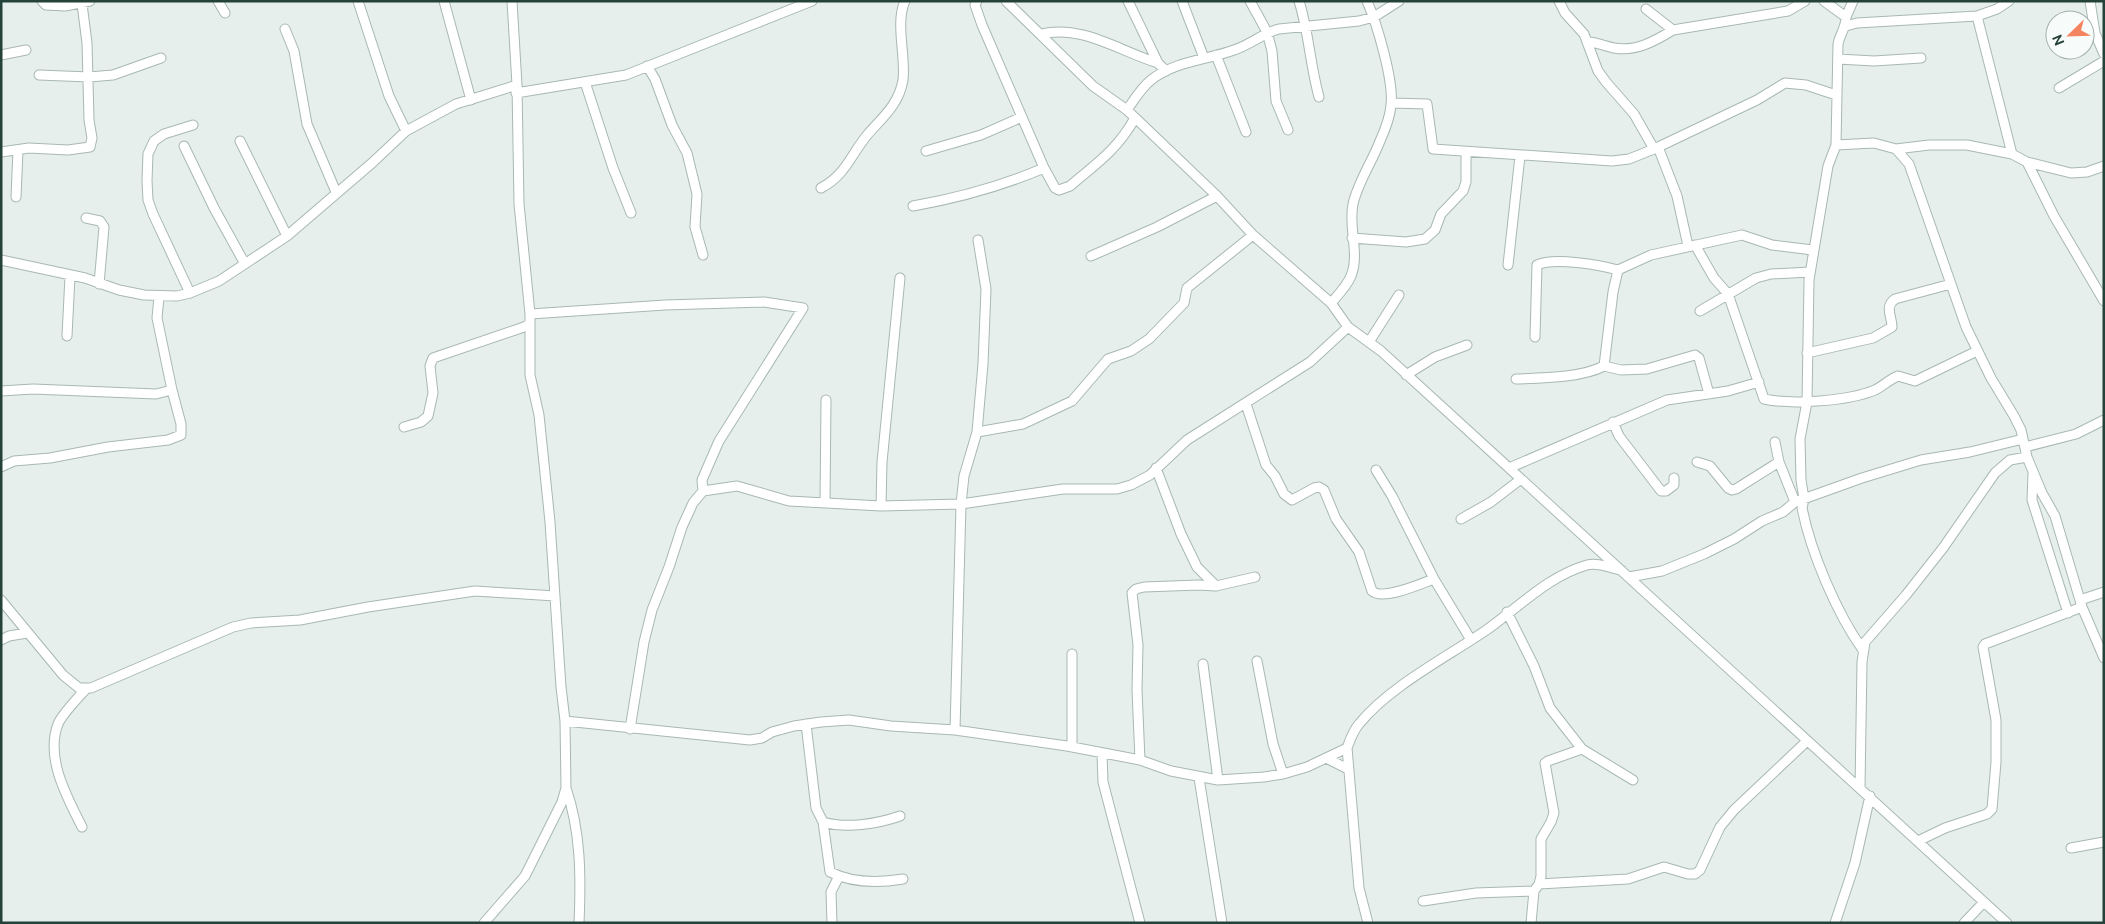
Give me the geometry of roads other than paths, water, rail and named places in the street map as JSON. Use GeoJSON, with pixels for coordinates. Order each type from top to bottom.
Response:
{"type":"FeatureCollection","features":[{"type":"Feature","properties":{"kind":"street"},"geometry":{"type":"LineString","coordinates":[[1,152],[29,148],[68,150],[90,147],[92,138],[89,120],[86,3],[46,6],[42,1]]}},
{"type":"Feature","properties":{"kind":"street"},"geometry":{"type":"LineString","coordinates":[[218,1],[225,13]]}},
{"type":"Feature","properties":{"kind":"street"},"geometry":{"type":"LineString","coordinates":[[358,1],[390,96],[406,131]]}},
{"type":"Feature","properties":{"kind":"street"},"geometry":{"type":"LineString","coordinates":[[444,1],[471,100]]}},
{"type":"Feature","properties":{"kind":"street"},"geometry":{"type":"LineString","coordinates":[[484,923],[525,876],[562,802],[566,788],[565,721],[554,596],[550,522],[539,415],[530,375],[530,314],[519,204],[517,89],[512,1]]}},
{"type":"Feature","properties":{"kind":"street"},"geometry":{"type":"LineString","coordinates":[[1,260],[85,278],[118,290],[159,297],[190,293],[219,281],[287,236],[406,131],[456,104],[517,89],[585,82],[619,76],[812,1]]}},
{"type":"Feature","properties":{"kind":"street"},"geometry":{"type":"LineString","coordinates":[[822,188],[841,174],[868,134],[891,110],[898,96],[902,82],[904,61],[901,10],[905,1]]}},
{"type":"Feature","properties":{"kind":"street"},"geometry":{"type":"LineString","coordinates":[[977,1],[975,5],[982,26],[1044,168],[1055,188],[1063,190],[1113,150],[1126,134],[1135,118]]}},
{"type":"Feature","properties":{"kind":"street"},"geometry":{"type":"LineString","coordinates":[[997,1],[1010,4],[1093,86],[1127,110],[1217,196],[1253,235],[1331,303],[1348,327],[1381,351],[2007,923]]}},
{"type":"Feature","properties":{"kind":"street"},"geometry":{"type":"LineString","coordinates":[[1128,1],[1158,63],[1166,71]]}},
{"type":"Feature","properties":{"kind":"street"},"geometry":{"type":"LineString","coordinates":[[1182,1],[1204,58]]}},
{"type":"Feature","properties":{"kind":"street"},"geometry":{"type":"LineString","coordinates":[[1250,1],[1267,32],[1272,51],[1276,102],[1288,130]]}},
{"type":"Feature","properties":{"kind":"street"},"geometry":{"type":"LineString","coordinates":[[1300,1],[1306,26],[1312,73],[1319,97]]}},
{"type":"Feature","properties":{"kind":"street"},"geometry":{"type":"LineString","coordinates":[[1331,303],[1352,275],[1354,262],[1352,238],[1353,204],[1361,181],[1381,139],[1392,103],[1388,73],[1368,1]]}},
{"type":"Feature","properties":{"kind":"street"},"geometry":{"type":"LineString","coordinates":[[1127,110],[1151,80],[1166,71],[1204,58],[1233,51],[1267,32],[1352,22],[1374,17],[1399,1]]}},
{"type":"Feature","properties":{"kind":"street"},"geometry":{"type":"LineString","coordinates":[[1559,1],[1566,13],[1584,34],[1598,71],[1634,114],[1656,148],[1677,196],[1692,245],[1714,278],[1728,294],[1764,399],[1807,402],[1870,391],[1898,376],[1915,381],[1978,351]]}},
{"type":"Feature","properties":{"kind":"street"},"geometry":{"type":"LineString","coordinates":[[1587,42],[1595,42],[1621,49],[1638,47],[1655,42],[1673,30],[1788,11],[1805,1]]}},
{"type":"Feature","properties":{"kind":"street"},"geometry":{"type":"LineString","coordinates":[[1824,1],[1846,22],[1857,24],[1977,16],[2009,1]]}},
{"type":"Feature","properties":{"kind":"street"},"geometry":{"type":"LineString","coordinates":[[1853,1],[1838,44],[1836,145],[1828,166],[1821,217],[1810,272],[1807,402],[1800,439],[1801,480],[1804,499],[1802,508],[1804,517],[1824,577],[1855,640],[1863,650]]}},
{"type":"Feature","properties":{"kind":"street"},"geometry":{"type":"LineString","coordinates":[[2090,1],[2095,33],[2104,54]]}},
{"type":"Feature","properties":{"kind":"street"},"geometry":{"type":"LineString","coordinates":[[1646,9],[1673,30]]}},
{"type":"Feature","properties":{"kind":"street"},"geometry":{"type":"LineString","coordinates":[[1977,16],[2012,154]]}},
{"type":"Feature","properties":{"kind":"street"},"geometry":{"type":"LineString","coordinates":[[286,29],[294,51],[307,124],[336,192]]}},
{"type":"Feature","properties":{"kind":"street"},"geometry":{"type":"LineString","coordinates":[[1041,34],[1053,31],[1087,36],[1158,63]]}},
{"type":"Feature","properties":{"kind":"street"},"geometry":{"type":"LineString","coordinates":[[2,54],[26,50]]}},
{"type":"Feature","properties":{"kind":"street"},"geometry":{"type":"LineString","coordinates":[[1216,55],[1246,132]]}},
{"type":"Feature","properties":{"kind":"street"},"geometry":{"type":"LineString","coordinates":[[39,75],[89,77],[113,75],[161,58]]}},
{"type":"Feature","properties":{"kind":"street"},"geometry":{"type":"LineString","coordinates":[[1838,59],[1874,61],[1921,58]]}},
{"type":"Feature","properties":{"kind":"street"},"geometry":{"type":"LineString","coordinates":[[2060,88],[2104,61]]}},
{"type":"Feature","properties":{"kind":"street"},"geometry":{"type":"LineString","coordinates":[[647,66],[655,79],[672,125],[687,153],[697,194],[695,227],[703,256]]}},
{"type":"Feature","properties":{"kind":"street"},"geometry":{"type":"LineString","coordinates":[[585,82],[613,168],[631,213]]}},
{"type":"Feature","properties":{"kind":"street"},"geometry":{"type":"LineString","coordinates":[[1392,103],[1427,104],[1433,149],[1612,161],[1629,159],[1656,148],[1757,100],[1785,83],[1806,85],[1836,95]]}},
{"type":"Feature","properties":{"kind":"street"},"geometry":{"type":"LineString","coordinates":[[926,151],[981,135],[1022,117]]}},
{"type":"Feature","properties":{"kind":"street"},"geometry":{"type":"LineString","coordinates":[[190,293],[153,214],[148,200],[147,181],[148,154],[154,142],[164,134],[193,125]]}},
{"type":"Feature","properties":{"kind":"street"},"geometry":{"type":"LineString","coordinates":[[240,141],[287,236]]}},
{"type":"Feature","properties":{"kind":"street"},"geometry":{"type":"LineString","coordinates":[[1836,145],[1874,143],[1896,149],[1929,145],[1967,145],[2012,154],[2027,162],[2080,174],[2104,166]]}},
{"type":"Feature","properties":{"kind":"street"},"geometry":{"type":"LineString","coordinates":[[184,146],[214,208],[245,264]]}},
{"type":"Feature","properties":{"kind":"street"},"geometry":{"type":"LineString","coordinates":[[1896,149],[1909,164],[1966,327],[1995,386],[2014,416],[2042,493],[2055,516],[2081,603],[2104,658]]}},
{"type":"Feature","properties":{"kind":"street"},"geometry":{"type":"LineString","coordinates":[[16,197],[18,150]]}},
{"type":"Feature","properties":{"kind":"street"},"geometry":{"type":"LineString","coordinates":[[1352,238],[1406,242],[1425,239],[1435,230],[1441,214],[1463,192],[1466,182],[1466,152]]}},
{"type":"Feature","properties":{"kind":"street"},"geometry":{"type":"LineString","coordinates":[[1508,265],[1520,156]]}},
{"type":"Feature","properties":{"kind":"street"},"geometry":{"type":"LineString","coordinates":[[2027,162],[2054,216],[2104,301]]}},
{"type":"Feature","properties":{"kind":"street"},"geometry":{"type":"LineString","coordinates":[[913,206],[948,200],[1013,182],[1044,168]]}},
{"type":"Feature","properties":{"kind":"street"},"geometry":{"type":"LineString","coordinates":[[1091,256],[1157,228],[1217,196]]}},
{"type":"Feature","properties":{"kind":"street"},"geometry":{"type":"LineString","coordinates":[[86,218],[100,221],[104,227],[100,284]]}},
{"type":"Feature","properties":{"kind":"street"},"geometry":{"type":"LineString","coordinates":[[977,432],[1023,424],[1072,401],[1108,359],[1131,351],[1149,339],[1184,303],[1187,288],[1253,235]]}},
{"type":"Feature","properties":{"kind":"street"},"geometry":{"type":"LineString","coordinates":[[1535,336],[1537,264],[1594,264],[1618,270],[1651,255],[1742,235],[1772,245],[1813,250]]}},
{"type":"Feature","properties":{"kind":"street"},"geometry":{"type":"LineString","coordinates":[[955,730],[961,504],[964,476],[977,432],[983,364],[986,289],[978,240]]}},
{"type":"Feature","properties":{"kind":"street"},"geometry":{"type":"LineString","coordinates":[[1604,366],[1613,292],[1618,270]]}},
{"type":"Feature","properties":{"kind":"street"},"geometry":{"type":"LineString","coordinates":[[1700,311],[1756,278],[1771,274],[1810,272]]}},
{"type":"Feature","properties":{"kind":"street"},"geometry":{"type":"LineString","coordinates":[[67,336],[70,276]]}},
{"type":"Feature","properties":{"kind":"street"},"geometry":{"type":"LineString","coordinates":[[881,506],[882,462],[900,278]]}},
{"type":"Feature","properties":{"kind":"street"},"geometry":{"type":"LineString","coordinates":[[1807,353],[1873,338],[1892,327],[1889,307],[1890,303],[1895,299],[1951,284]]}},
{"type":"Feature","properties":{"kind":"street"},"geometry":{"type":"LineString","coordinates":[[1369,342],[1399,295]]}},
{"type":"Feature","properties":{"kind":"street"},"geometry":{"type":"LineString","coordinates":[[1,467],[14,461],[50,458],[108,447],[176,438],[181,435],[182,430],[157,318],[159,297]]}},
{"type":"Feature","properties":{"kind":"street"},"geometry":{"type":"LineString","coordinates":[[530,314],[583,309],[745,302],[764,302],[803,308],[719,441],[702,480],[703,491]]}},
{"type":"Feature","properties":{"kind":"street"},"geometry":{"type":"LineString","coordinates":[[404,426],[421,422],[428,416],[433,394],[430,366],[432,358],[529,324]]}},
{"type":"Feature","properties":{"kind":"street"},"geometry":{"type":"LineString","coordinates":[[630,729],[644,642],[652,610],[669,568],[682,527],[693,503],[703,491],[737,486],[789,501],[881,506],[961,504],[1063,489],[1117,489],[1145,478],[1187,440],[1310,362],[1348,327]]}},
{"type":"Feature","properties":{"kind":"street"},"geometry":{"type":"LineString","coordinates":[[1406,375],[1439,355],[1467,345]]}},
{"type":"Feature","properties":{"kind":"street"},"geometry":{"type":"LineString","coordinates":[[1516,379],[1595,371],[1604,366],[1620,370],[1647,368],[1695,354],[1699,358],[1709,394]]}},
{"type":"Feature","properties":{"kind":"street"},"geometry":{"type":"LineString","coordinates":[[1509,468],[1667,400],[1728,392],[1759,382]]}},
{"type":"Feature","properties":{"kind":"street"},"geometry":{"type":"LineString","coordinates":[[1,391],[33,389],[156,394],[172,390]]}},
{"type":"Feature","properties":{"kind":"street"},"geometry":{"type":"LineString","coordinates":[[825,503],[826,400]]}},
{"type":"Feature","properties":{"kind":"street"},"geometry":{"type":"LineString","coordinates":[[1246,404],[1266,465],[1275,476],[1284,494],[1292,500],[1314,488],[1319,487],[1324,490],[1336,519],[1359,552],[1372,591],[1375,594],[1386,595],[1434,579]]}},
{"type":"Feature","properties":{"kind":"street"},"geometry":{"type":"LineString","coordinates":[[1629,577],[1662,571],[1704,554],[1734,539],[1762,521],[1783,512],[1795,502],[1862,478],[1921,460],[1970,452],[2025,448],[2076,434],[2104,420]]}},
{"type":"Feature","properties":{"kind":"street"},"geometry":{"type":"LineString","coordinates":[[1613,422],[1619,436],[1661,491],[1666,491],[1674,485],[1674,478]]}},
{"type":"Feature","properties":{"kind":"street"},"geometry":{"type":"LineString","coordinates":[[1775,442],[1778,462],[1795,502]]}},
{"type":"Feature","properties":{"kind":"street"},"geometry":{"type":"LineString","coordinates":[[1860,788],[1863,650],[1865,642],[1931,564],[1995,473],[2025,448]]}},
{"type":"Feature","properties":{"kind":"street"},"geometry":{"type":"LineString","coordinates":[[1697,462],[1710,466],[1728,488],[1732,490],[1778,462]]}},
{"type":"Feature","properties":{"kind":"street"},"geometry":{"type":"LineString","coordinates":[[1156,468],[1181,534],[1197,567],[1216,586]]}},
{"type":"Feature","properties":{"kind":"street"},"geometry":{"type":"LineString","coordinates":[[1376,470],[1392,496],[1434,579],[1470,640]]}},
{"type":"Feature","properties":{"kind":"street"},"geometry":{"type":"LineString","coordinates":[[2034,472],[2032,500],[2068,613]]}},
{"type":"Feature","properties":{"kind":"street"},"geometry":{"type":"LineString","coordinates":[[1461,519],[1491,502],[1521,479]]}},
{"type":"Feature","properties":{"kind":"street"},"geometry":{"type":"LineString","coordinates":[[1368,923],[1359,888],[1347,748],[1360,723],[1396,690],[1470,640],[1553,580],[1589,564],[1621,570]]}},
{"type":"Feature","properties":{"kind":"street"},"geometry":{"type":"LineString","coordinates":[[1140,760],[1137,690],[1138,645],[1132,593],[1136,589],[1144,588],[1216,586],[1256,577]]}},
{"type":"Feature","properties":{"kind":"street"},"geometry":{"type":"LineString","coordinates":[[1,600],[63,675],[79,688],[87,688],[233,627],[250,623],[300,620],[368,607],[475,591],[554,596]]}},
{"type":"Feature","properties":{"kind":"street"},"geometry":{"type":"LineString","coordinates":[[1918,842],[1944,828],[1987,814],[1992,809],[1996,762],[1996,720],[1992,687],[1983,647],[1985,644],[2068,613],[2081,603],[2104,592]]}},
{"type":"Feature","properties":{"kind":"street"},"geometry":{"type":"LineString","coordinates":[[1507,612],[1534,666],[1550,708],[1582,748],[1632,780]]}},
{"type":"Feature","properties":{"kind":"street"},"geometry":{"type":"LineString","coordinates":[[1,640],[9,636],[27,633]]}},
{"type":"Feature","properties":{"kind":"street"},"geometry":{"type":"LineString","coordinates":[[1072,654],[1072,747]]}},
{"type":"Feature","properties":{"kind":"street"},"geometry":{"type":"LineString","coordinates":[[1258,660],[1273,744],[1283,774]]}},
{"type":"Feature","properties":{"kind":"street"},"geometry":{"type":"LineString","coordinates":[[1203,664],[1218,780]]}},
{"type":"Feature","properties":{"kind":"street"},"geometry":{"type":"LineString","coordinates":[[82,827],[62,786],[53,745],[58,722],[87,688]]}},
{"type":"Feature","properties":{"kind":"street"},"geometry":{"type":"LineString","coordinates":[[565,721],[750,740],[762,738],[772,732],[806,724],[849,720],[891,726],[955,730],[1072,747],[1140,760],[1171,771],[1199,778],[1218,780],[1283,774],[1307,767],[1347,748]]}},
{"type":"Feature","properties":{"kind":"street"},"geometry":{"type":"LineString","coordinates":[[806,724],[816,808],[823,822],[830,872],[838,876],[862,881],[903,879]]}},
{"type":"Feature","properties":{"kind":"street"},"geometry":{"type":"LineString","coordinates":[[1423,901],[1476,893],[1628,879],[1664,867],[1688,874],[1695,874],[1700,870],[1724,821],[1807,741]]}},
{"type":"Feature","properties":{"kind":"street"},"geometry":{"type":"LineString","coordinates":[[1531,923],[1536,888],[1542,868],[1541,839],[1554,813],[1545,763],[1582,748]]}},
{"type":"Feature","properties":{"kind":"street"},"geometry":{"type":"LineString","coordinates":[[1102,754],[1104,782],[1140,923]]}},
{"type":"Feature","properties":{"kind":"street"},"geometry":{"type":"LineString","coordinates":[[1326,758],[1348,769]]}},
{"type":"Feature","properties":{"kind":"street"},"geometry":{"type":"LineString","coordinates":[[1199,778],[1222,923]]}},
{"type":"Feature","properties":{"kind":"street"},"geometry":{"type":"LineString","coordinates":[[566,788],[571,802],[579,843],[582,878],[579,923]]}},
{"type":"Feature","properties":{"kind":"street"},"geometry":{"type":"LineString","coordinates":[[1835,923],[1855,863],[1870,796]]}},
{"type":"Feature","properties":{"kind":"street"},"geometry":{"type":"LineString","coordinates":[[823,822],[832,825],[866,824],[900,816]]}},
{"type":"Feature","properties":{"kind":"street"},"geometry":{"type":"LineString","coordinates":[[2071,848],[2104,842]]}},
{"type":"Feature","properties":{"kind":"street"},"geometry":{"type":"LineString","coordinates":[[832,923],[831,892],[838,876]]}},
{"type":"Feature","properties":{"kind":"street"},"geometry":{"type":"LineString","coordinates":[[1964,923],[1984,902]]}}]}
